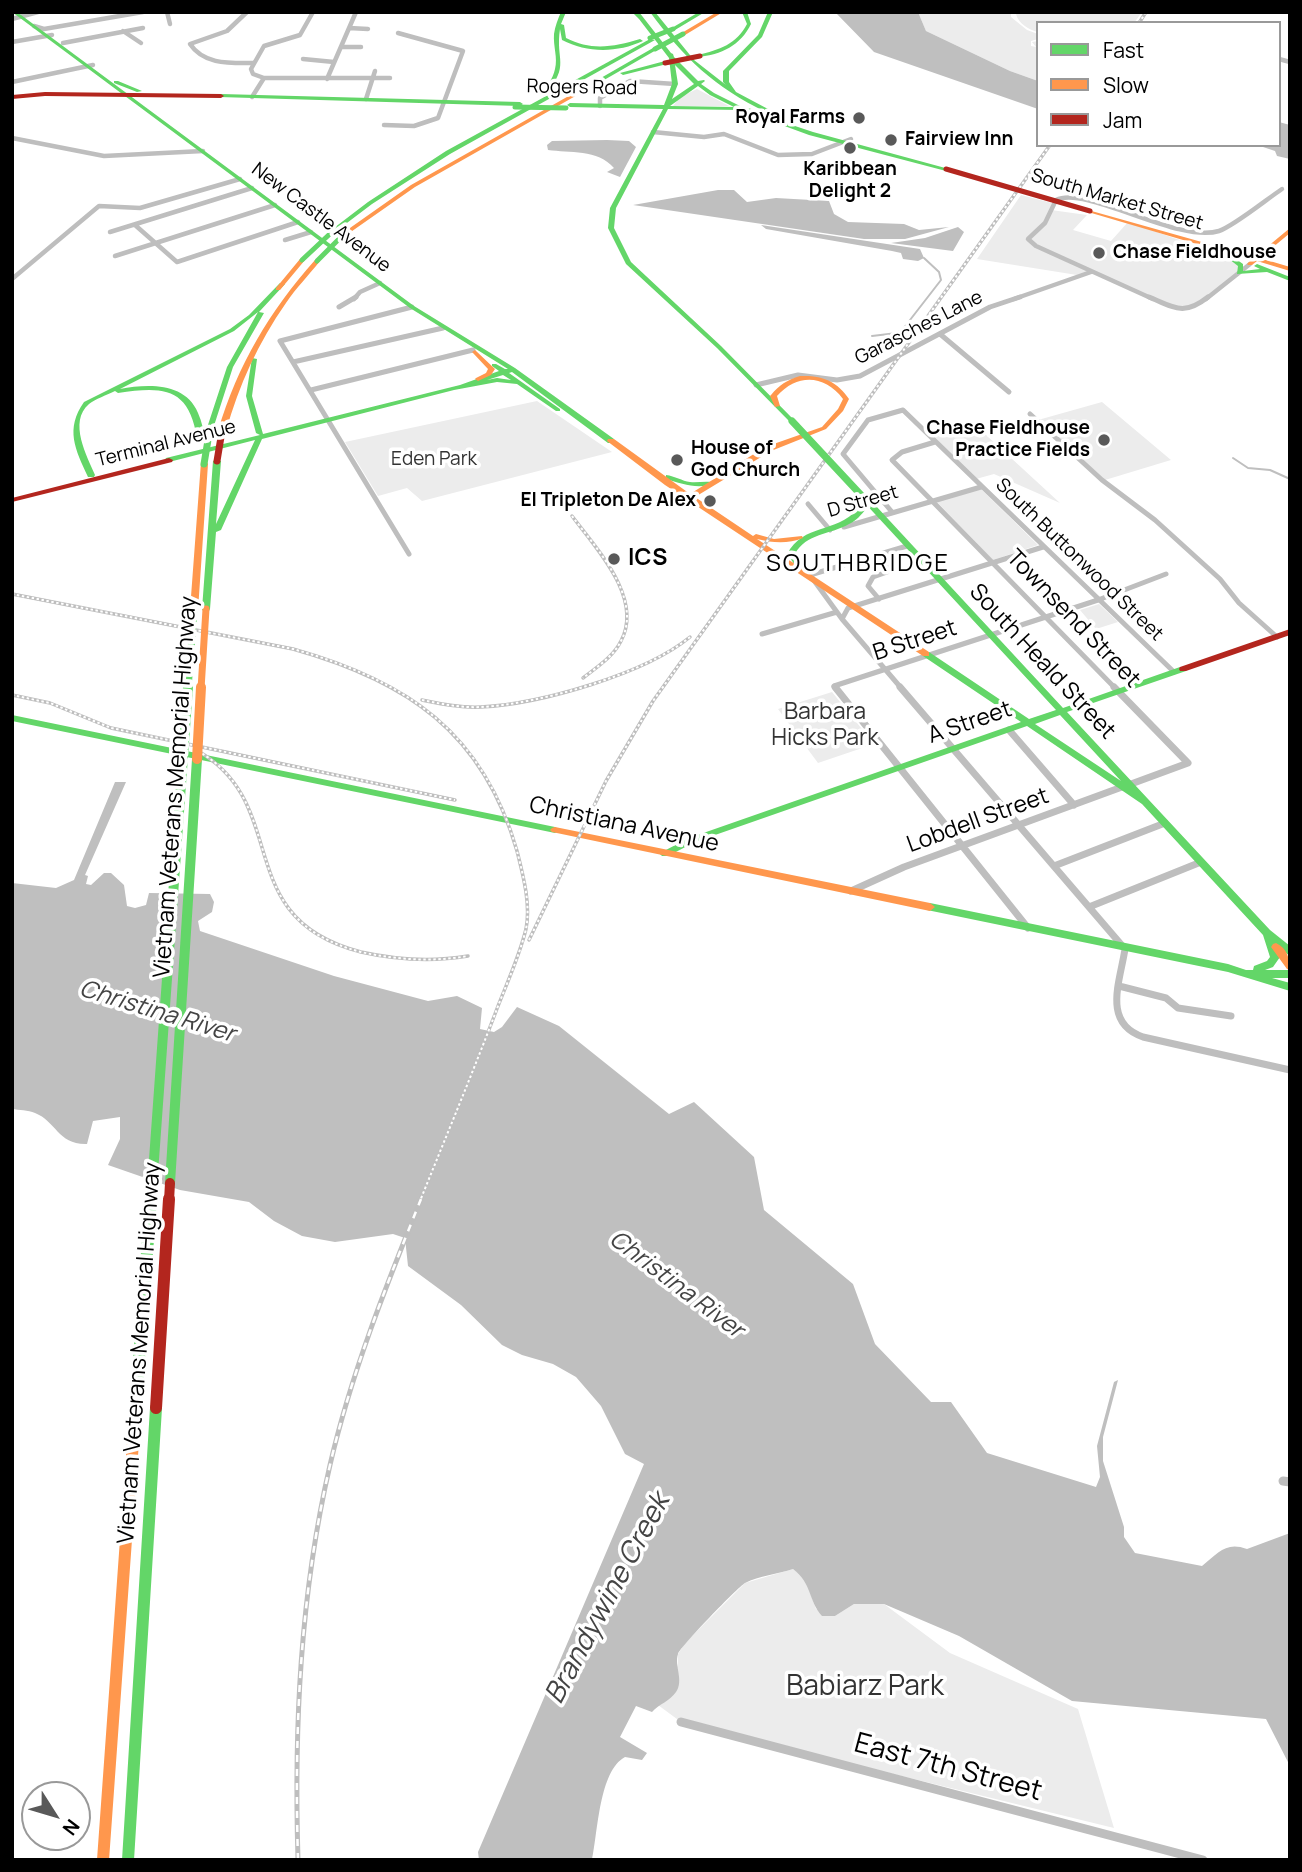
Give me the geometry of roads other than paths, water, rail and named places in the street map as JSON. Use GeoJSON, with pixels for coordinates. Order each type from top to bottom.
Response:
{"type":"FeatureCollection","features":[{"type":"Feature","properties":{"kind":"main road"},"geometry":{"type":"LineString","coordinates":[[572,12],[564,21],[561,32],[564,39],[576,45],[611,48],[653,42],[702,12]]}},
{"type":"Feature","properties":{"kind":"main road"},"geometry":{"type":"LineString","coordinates":[[652,12],[703,78],[698,86]]}},
{"type":"Feature","properties":{"kind":"main road","name":"Vietnam Veterans Memorial Highway"},"geometry":{"type":"LineString","coordinates":[[103,1860],[205,436],[230,367],[258,316],[302,260],[333,231],[374,198],[420,169],[653,42],[683,34],[721,12]]}},
{"type":"Feature","properties":{"kind":"main road"},"geometry":{"type":"LineString","coordinates":[[569,103],[615,76],[668,59],[700,56],[725,48],[741,38],[748,26],[744,12]]}},
{"type":"Feature","properties":{"kind":"main road"},"geometry":{"type":"LineString","coordinates":[[735,94],[725,80],[726,71],[760,36],[771,12]]}},
{"type":"Feature","properties":{"kind":"main road"},"geometry":{"type":"LineString","coordinates":[[420,169],[535,100],[552,86],[561,70],[555,32],[563,14]]}},
{"type":"Feature","properties":{"kind":"main road","name":"New Castle Avenue"},"geometry":{"type":"LineString","coordinates":[[19,15],[116,82],[129,96],[149,107],[174,129]]}},
{"type":"Feature","properties":{"kind":"main road","name":"New Castle Avenue"},"geometry":{"type":"LineString","coordinates":[[19,15],[63,43],[129,96],[412,307],[509,371],[690,498],[744,531],[1028,723],[1126,785]]}},
{"type":"Feature","properties":{"kind":"main road"},"geometry":{"type":"LineString","coordinates":[[637,15],[668,59],[698,86],[739,109]]}},
{"type":"Feature","properties":{"kind":"main road","name":"Vietnam Veterans Memorial Highway"},"geometry":{"type":"LineString","coordinates":[[128,1860],[206,608],[217,461],[222,431],[244,364],[277,308],[343,235],[413,186],[569,103],[653,42]]}},
{"type":"Feature","properties":{"kind":"main road"},"geometry":{"type":"LineString","coordinates":[[668,59],[675,84]]}},
{"type":"Feature","properties":{"kind":"main road","name":"South Market Street"},"geometry":{"type":"LineString","coordinates":[[690,60],[735,94],[775,118]]}},
{"type":"Feature","properties":{"kind":"main road"},"geometry":{"type":"LineString","coordinates":[[116,82],[149,93]]}},
{"type":"Feature","properties":{"kind":"main road","name":"South Heald Street"},"geometry":{"type":"LineString","coordinates":[[675,84],[665,109],[612,208],[611,228],[628,263],[756,385],[881,515],[938,580],[1097,749],[1126,785],[1267,933],[1290,952]]}},
{"type":"Feature","properties":{"kind":"main road","name":"South Heald Street"},"geometry":{"type":"LineString","coordinates":[[665,109],[674,99],[698,86]]}},
{"type":"Feature","properties":{"kind":"main road","name":"Rogers Road"},"geometry":{"type":"LineString","coordinates":[[129,96],[149,93],[518,106],[569,103],[665,109],[739,109]]}},
{"type":"Feature","properties":{"kind":"main road"},"geometry":{"type":"LineString","coordinates":[[12,97],[45,94],[129,96]]}},
{"type":"Feature","properties":{"kind":"main road"},"geometry":{"type":"LineString","coordinates":[[149,107],[147,99],[166,94]]}},
{"type":"Feature","properties":{"kind":"main road","name":"Rogers Road"},"geometry":{"type":"LineString","coordinates":[[129,96],[166,94]]}},
{"type":"Feature","properties":{"kind":"main road","name":"Rogers Road"},"geometry":{"type":"LineString","coordinates":[[569,103],[719,111],[775,118]]}},
{"type":"Feature","properties":{"kind":"main road","name":"South Market Street"},"geometry":{"type":"LineString","coordinates":[[739,109],[1190,239],[1233,255]]}},
{"type":"Feature","properties":{"kind":"main road"},"geometry":{"type":"LineString","coordinates":[[1128,222],[1278,270]]}},
{"type":"Feature","properties":{"kind":"main road"},"geometry":{"type":"LineString","coordinates":[[1183,227],[1181,232],[1190,239]]}},
{"type":"Feature","properties":{"kind":"main road"},"geometry":{"type":"LineString","coordinates":[[1252,261],[1290,230]]}},
{"type":"Feature","properties":{"kind":"main road"},"geometry":{"type":"LineString","coordinates":[[1233,255],[1263,250]]}},
{"type":"Feature","properties":{"kind":"main road"},"geometry":{"type":"LineString","coordinates":[[1263,250],[1266,258],[1290,279]]}},
{"type":"Feature","properties":{"kind":"main road"},"geometry":{"type":"LineString","coordinates":[[1233,255],[1241,265],[1239,273],[1290,269]]}},
{"type":"Feature","properties":{"kind":"main road"},"geometry":{"type":"LineString","coordinates":[[94,476],[73,426],[75,416],[82,406],[98,395],[232,330],[251,316],[282,284]]}},
{"type":"Feature","properties":{"kind":"main road"},"geometry":{"type":"LineString","coordinates":[[211,557],[218,526],[260,436],[248,400],[247,385],[257,350],[277,308]]}},
{"type":"Feature","properties":{"kind":"main road","name":"New Castle Avenue"},"geometry":{"type":"LineString","coordinates":[[446,330],[474,351],[509,371],[523,386],[559,411],[588,426]]}},
{"type":"Feature","properties":{"kind":"main road"},"geometry":{"type":"LineString","coordinates":[[453,388],[491,372],[491,366],[474,351]]}},
{"type":"Feature","properties":{"kind":"main road","name":"Terminal Avenue"},"geometry":{"type":"LineString","coordinates":[[260,436],[329,424],[509,371]]}},
{"type":"Feature","properties":{"kind":"main road"},"geometry":{"type":"LineString","coordinates":[[690,498],[768,449],[824,428],[841,410],[846,399],[843,391],[835,385],[816,378],[801,378],[776,389],[774,396],[778,408]]}},
{"type":"Feature","properties":{"kind":"main road"},"geometry":{"type":"LineString","coordinates":[[453,388],[501,380],[523,386]]}},
{"type":"Feature","properties":{"kind":"main road"},"geometry":{"type":"LineString","coordinates":[[94,476],[78,419],[88,405],[112,392],[152,387],[182,395],[196,410],[205,436]]}},
{"type":"Feature","properties":{"kind":"main road","name":"Terminal Avenue"},"geometry":{"type":"LineString","coordinates":[[12,497],[260,436],[329,424]]}},
{"type":"Feature","properties":{"kind":"main road"},"geometry":{"type":"LineString","coordinates":[[645,467],[690,484],[706,484],[723,479]]}},
{"type":"Feature","properties":{"kind":"main road"},"geometry":{"type":"LineString","coordinates":[[844,527],[861,513],[859,495]]}},
{"type":"Feature","properties":{"kind":"main road","name":"D Street"},"geometry":{"type":"LineString","coordinates":[[810,575],[792,558],[791,548],[801,540],[844,527]]}},
{"type":"Feature","properties":{"kind":"main road"},"geometry":{"type":"LineString","coordinates":[[744,531],[767,540],[783,541],[827,531]]}},
{"type":"Feature","properties":{"kind":"main road","name":"A Street"},"geometry":{"type":"LineString","coordinates":[[664,854],[692,840],[1290,632]]}},
{"type":"Feature","properties":{"kind":"main road","name":"Christiana Avenue"},"geometry":{"type":"LineString","coordinates":[[12,719],[1228,968],[1246,974],[1290,974]]}},
{"type":"Feature","properties":{"kind":"main road"},"geometry":{"type":"LineString","coordinates":[[1074,753],[1093,761],[1101,756],[1097,749]]}},
{"type":"Feature","properties":{"kind":"main road"},"geometry":{"type":"LineString","coordinates":[[1257,969],[1269,965],[1275,956],[1267,933]]}},
{"type":"Feature","properties":{"kind":"main road","name":"South Heald Street"},"geometry":{"type":"LineString","coordinates":[[1267,933],[1290,967]]}},
{"type":"Feature","properties":{"kind":"main road","name":"Christiana Avenue"},"geometry":{"type":"LineString","coordinates":[[1228,968],[1290,967]]}},
{"type":"Feature","properties":{"kind":"main road"},"geometry":{"type":"LineString","coordinates":[[1246,974],[1290,987]]}},
{"type":"Feature","properties":{"kind":"street"},"geometry":{"type":"LineString","coordinates":[[19,15],[38,12]]}},
{"type":"Feature","properties":{"kind":"street"},"geometry":{"type":"LineString","coordinates":[[12,42],[143,12]]}},
{"type":"Feature","properties":{"kind":"street"},"geometry":{"type":"LineString","coordinates":[[167,12],[170,24]]}},
{"type":"Feature","properties":{"kind":"street"},"geometry":{"type":"LineString","coordinates":[[247,12],[227,31],[190,44],[194,50],[212,61],[253,63]]}},
{"type":"Feature","properties":{"kind":"street"},"geometry":{"type":"LineString","coordinates":[[313,12],[300,34],[267,43],[253,63],[253,74],[264,78],[390,78]]}},
{"type":"Feature","properties":{"kind":"street"},"geometry":{"type":"LineString","coordinates":[[327,79],[356,12]]}},
{"type":"Feature","properties":{"kind":"street"},"geometry":{"type":"LineString","coordinates":[[63,43],[143,28]]}},
{"type":"Feature","properties":{"kind":"street"},"geometry":{"type":"LineString","coordinates":[[349,28],[368,29]]}},
{"type":"Feature","properties":{"kind":"street"},"geometry":{"type":"LineString","coordinates":[[122,32],[141,43]]}},
{"type":"Feature","properties":{"kind":"street"},"geometry":{"type":"LineString","coordinates":[[384,125],[414,126],[432,122],[442,114],[463,49],[398,33]]}},
{"type":"Feature","properties":{"kind":"street"},"geometry":{"type":"LineString","coordinates":[[341,47],[361,47]]}},
{"type":"Feature","properties":{"kind":"street"},"geometry":{"type":"LineString","coordinates":[[303,59],[334,62]]}},
{"type":"Feature","properties":{"kind":"street"},"geometry":{"type":"LineString","coordinates":[[12,82],[91,66]]}},
{"type":"Feature","properties":{"kind":"street"},"geometry":{"type":"LineString","coordinates":[[366,99],[375,71]]}},
{"type":"Feature","properties":{"kind":"street"},"geometry":{"type":"LineString","coordinates":[[252,97],[264,78]]}},
{"type":"Feature","properties":{"kind":"street"},"geometry":{"type":"LineString","coordinates":[[600,106],[600,98],[630,81],[675,84]]}},
{"type":"Feature","properties":{"kind":"street"},"geometry":{"type":"LineString","coordinates":[[653,132],[704,137],[724,134],[778,155],[812,154],[847,141]]}},
{"type":"Feature","properties":{"kind":"street"},"geometry":{"type":"LineString","coordinates":[[12,138],[104,156],[203,150]]}},
{"type":"Feature","properties":{"kind":"street"},"geometry":{"type":"LineString","coordinates":[[12,279],[99,206],[140,208],[240,179]]}},
{"type":"Feature","properties":{"kind":"street"},"geometry":{"type":"LineString","coordinates":[[110,232],[252,188]]}},
{"type":"Feature","properties":{"kind":"street","name":"South Market Street"},"geometry":{"type":"LineString","coordinates":[[1092,272],[1028,240],[1030,234],[1047,219],[1051,207],[1063,198],[1077,197],[1183,227],[1219,230],[1282,190]]}},
{"type":"Feature","properties":{"kind":"street"},"geometry":{"type":"LineString","coordinates":[[114,256],[275,205]]}},
{"type":"Feature","properties":{"kind":"street"},"geometry":{"type":"LineString","coordinates":[[135,225],[177,262],[298,222]]}},
{"type":"Feature","properties":{"kind":"street"},"geometry":{"type":"LineString","coordinates":[[285,240],[311,232]]}},
{"type":"Feature","properties":{"kind":"street"},"geometry":{"type":"LineString","coordinates":[[1092,272],[1164,305],[1182,310],[1195,307],[1252,261]]}},
{"type":"Feature","properties":{"kind":"street","name":"Garasches Lane"},"geometry":{"type":"LineString","coordinates":[[756,385],[809,374],[837,380],[850,379],[993,306],[1092,272]]}},
{"type":"Feature","properties":{"kind":"street"},"geometry":{"type":"LineString","coordinates":[[338,307],[352,301],[360,292],[380,284]]}},
{"type":"Feature","properties":{"kind":"street"},"geometry":{"type":"LineString","coordinates":[[409,554],[281,341],[412,307]]}},
{"type":"Feature","properties":{"kind":"street"},"geometry":{"type":"LineString","coordinates":[[293,362],[446,330]]}},
{"type":"Feature","properties":{"kind":"street"},"geometry":{"type":"LineString","coordinates":[[940,334],[1009,392]]}},
{"type":"Feature","properties":{"kind":"street"},"geometry":{"type":"LineString","coordinates":[[311,390],[474,351]]}},
{"type":"Feature","properties":{"kind":"street","name":"South Buttonwood Street"},"geometry":{"type":"LineString","coordinates":[[892,512],[843,454],[868,420],[903,410],[1174,672]]}},
{"type":"Feature","properties":{"kind":"street"},"geometry":{"type":"LineString","coordinates":[[1030,414],[1102,480],[1202,562],[1239,603],[1277,636]]}},
{"type":"Feature","properties":{"kind":"street","name":"Townsend Street"},"geometry":{"type":"LineString","coordinates":[[935,442],[902,452],[892,460],[1188,763]]}},
{"type":"Feature","properties":{"kind":"street","name":"D Street"},"geometry":{"type":"LineString","coordinates":[[844,527],[981,487]]}},
{"type":"Feature","properties":{"kind":"street"},"geometry":{"type":"LineString","coordinates":[[808,504],[827,531]]}},
{"type":"Feature","properties":{"kind":"street"},"geometry":{"type":"LineString","coordinates":[[907,546],[810,575],[842,618],[1125,949],[1119,986],[1118,1019],[1127,1031],[1143,1037],[1290,1070]]}},
{"type":"Feature","properties":{"kind":"street"},"geometry":{"type":"LineString","coordinates":[[842,618],[846,609],[1043,547]]}},
{"type":"Feature","properties":{"kind":"street"},"geometry":{"type":"LineString","coordinates":[[877,554],[890,571],[873,577],[867,586],[879,598]]}},
{"type":"Feature","properties":{"kind":"street","name":"B Street"},"geometry":{"type":"LineString","coordinates":[[900,768],[834,686],[1098,600],[1166,574]]}},
{"type":"Feature","properties":{"kind":"street"},"geometry":{"type":"LineString","coordinates":[[762,634],[837,612]]}},
{"type":"Feature","properties":{"kind":"street"},"geometry":{"type":"LineString","coordinates":[[1009,730],[1074,805]]}},
{"type":"Feature","properties":{"kind":"street","name":"Lobdell Street"},"geometry":{"type":"LineString","coordinates":[[849,892],[884,875],[1188,763]]}},
{"type":"Feature","properties":{"kind":"street"},"geometry":{"type":"LineString","coordinates":[[900,768],[1030,929]]}},
{"type":"Feature","properties":{"kind":"street"},"geometry":{"type":"LineString","coordinates":[[1054,866],[1165,823]]}},
{"type":"Feature","properties":{"kind":"street"},"geometry":{"type":"LineString","coordinates":[[1089,907],[1201,862]]}},
{"type":"Feature","properties":{"kind":"street"},"geometry":{"type":"LineString","coordinates":[[1119,986],[1166,998],[1178,1008],[1231,1016]]}},
{"type":"Feature","properties":{"kind":"street","name":"East 7th Street"},"geometry":{"type":"LineString","coordinates":[[681,1722],[1203,1860]]}},
{"type":"Feature","properties":{"kind":"water"},"geometry":{"type":"Polygon","coordinates":[[[835,12],[918,12],[926,31],[1010,71],[1036,80],[1036,108],[874,52],[835,12]]]}},
{"type":"Feature","properties":{"kind":"water"},"geometry":{"type":"Polygon","coordinates":[[[1281,123],[1290,125],[1290,159],[1277,156],[1275,151],[1263,147],[1281,147],[1281,123]]]}},
{"type":"Feature","properties":{"kind":"water"},"geometry":{"type":"Polygon","coordinates":[[[552,141],[629,141],[636,147],[620,177],[607,172],[614,168],[600,158],[583,153],[548,150],[547,145],[552,141]]]}},
{"type":"Feature","properties":{"kind":"water"},"geometry":{"type":"Polygon","coordinates":[[[718,190],[734,190],[747,202],[776,198],[829,201],[834,214],[848,222],[904,224],[919,230],[949,227],[905,239],[864,239],[633,205],[718,190]]]}},
{"type":"Feature","properties":{"kind":"water"},"geometry":{"type":"Polygon","coordinates":[[[761,225],[920,249],[924,258],[918,261],[903,259],[901,253],[766,229],[761,225]]]}},
{"type":"Feature","properties":{"kind":"water"},"geometry":{"type":"Polygon","coordinates":[[[958,227],[964,232],[953,251],[891,243],[925,238],[958,227]]]}},
{"type":"Feature","properties":{"kind":"water"},"geometry":{"type":"Polygon","coordinates":[[[115,782],[126,782],[85,875],[88,876],[86,884],[91,885],[104,873],[111,873],[124,885],[127,906],[135,908],[146,905],[149,893],[210,894],[214,902],[212,912],[198,921],[200,931],[334,976],[428,1001],[457,996],[482,1008],[480,1029],[494,1032],[502,1027],[517,1007],[559,1026],[669,1114],[694,1102],[754,1157],[764,1210],[853,1284],[875,1344],[931,1402],[951,1402],[987,1453],[1096,1487],[1100,1477],[1097,1446],[1114,1382],[1118,1380],[1103,1437],[1103,1461],[1124,1527],[1124,1537],[1135,1553],[1202,1566],[1228,1547],[1247,1549],[1290,1533],[1290,1766],[1266,1719],[1072,1701],[959,1636],[884,1604],[854,1604],[835,1616],[822,1616],[804,1580],[793,1569],[756,1579],[740,1587],[681,1649],[677,1663],[679,1683],[674,1695],[652,1712],[636,1706],[620,1737],[647,1753],[642,1760],[625,1757],[616,1764],[610,1775],[601,1803],[592,1860],[479,1860],[478,1852],[644,1464],[625,1454],[601,1406],[576,1377],[553,1364],[522,1355],[502,1345],[461,1305],[408,1266],[405,1238],[393,1234],[335,1242],[302,1236],[274,1221],[249,1202],[180,1190],[108,1165],[120,1139],[120,1117],[93,1121],[87,1144],[63,1137],[48,1121],[35,1113],[12,1109],[12,883],[56,888],[74,880],[115,782]]]}},
{"type":"Feature","properties":{"kind":"waterway"},"geometry":{"type":"LineString","coordinates":[[872,336],[897,333],[903,329],[941,280],[939,272],[924,258]]}},
{"type":"Feature","properties":{"kind":"waterway"},"geometry":{"type":"LineString","coordinates":[[1233,458],[1248,468],[1270,470],[1290,479]]}},
{"type":"Feature","properties":{"kind":"railway"},"geometry":{"type":"LineString","coordinates":[[1140,21],[1146,12]]}},
{"type":"Feature","properties":{"kind":"railway"},"geometry":{"type":"LineString","coordinates":[[529,940],[606,781],[653,701],[1049,147]]}},
{"type":"Feature","properties":{"kind":"railway"},"geometry":{"type":"LineString","coordinates":[[572,516],[614,574],[626,608],[626,625],[618,647],[583,678]]}},
{"type":"Feature","properties":{"kind":"railway"},"geometry":{"type":"LineString","coordinates":[[12,594],[293,649],[334,662],[371,677],[435,717],[461,743],[484,774],[502,809],[517,851],[527,900],[526,929],[512,972],[420,1201]]}},
{"type":"Feature","properties":{"kind":"railway"},"geometry":{"type":"LineString","coordinates":[[422,700],[481,707],[532,700],[620,675],[671,651],[690,637]]}},
{"type":"Feature","properties":{"kind":"railway"},"geometry":{"type":"LineString","coordinates":[[12,695],[50,703],[111,728],[455,800]]}},
{"type":"Feature","properties":{"kind":"railway"},"geometry":{"type":"LineString","coordinates":[[198,751],[227,774],[245,801],[276,888],[293,914],[320,936],[361,952],[388,957],[428,959],[468,956]]}},
{"type":"Feature","properties":{"kind":"railway"},"geometry":{"type":"LineString","coordinates":[[298,1860],[297,1760],[301,1661],[320,1514],[330,1465],[359,1364],[421,1199]]}},
{"type":"Feature","properties":{"kind":"place","name":"Royal Farms"},"geometry":{"type":"Point","coordinates":[859,118]}},
{"type":"Feature","properties":{"kind":"place","name":"Fairview Inn"},"geometry":{"type":"Point","coordinates":[891,140]}},
{"type":"Feature","properties":{"kind":"place","name":"Karibbean Delight 2"},"geometry":{"type":"Point","coordinates":[850,148]}},
{"type":"Feature","properties":{"kind":"place","name":"Chase Fieldhouse"},"geometry":{"type":"Point","coordinates":[1099,253]}},
{"type":"Feature","properties":{"kind":"place","name":"Chase Fieldhouse Practice Fields"},"geometry":{"type":"Point","coordinates":[1104,440]}},
{"type":"Feature","properties":{"kind":"place","name":"House of God Church"},"geometry":{"type":"Point","coordinates":[677,460]}},
{"type":"Feature","properties":{"kind":"place","name":"El Tripleton De Alex"},"geometry":{"type":"Point","coordinates":[710,501]}},
{"type":"Feature","properties":{"kind":"place","name":"ICS"},"geometry":{"type":"Point","coordinates":[614,559]}},
{"type":"Feature","properties":{"kind":"district","name":"SOUTHBRIDGE"},"geometry":{"type":"Point","coordinates":[858,564]}},
{"type":"Feature","properties":{"kind":"park label","name":"Eden Park"},"geometry":{"type":"Point","coordinates":[434,460]}},
{"type":"Feature","properties":{"kind":"park label","name":"Barbara Hicks Park"},"geometry":{"type":"Point","coordinates":[825,726]}},
{"type":"Feature","properties":{"kind":"park label","name":"Babiarz Park"},"geometry":{"type":"Point","coordinates":[865,1687]}},
{"type":"Feature","properties":{"kind":"water label","name":"Christina River"},"geometry":{"type":"Point","coordinates":[157,1012]}},
{"type":"Feature","properties":{"kind":"water label","name":"Christina River"},"geometry":{"type":"Point","coordinates":[676,1285]}},
{"type":"Feature","properties":{"kind":"water label","name":"Brandywine Creek"},"geometry":{"type":"Point","coordinates":[608,1599]}}]}
